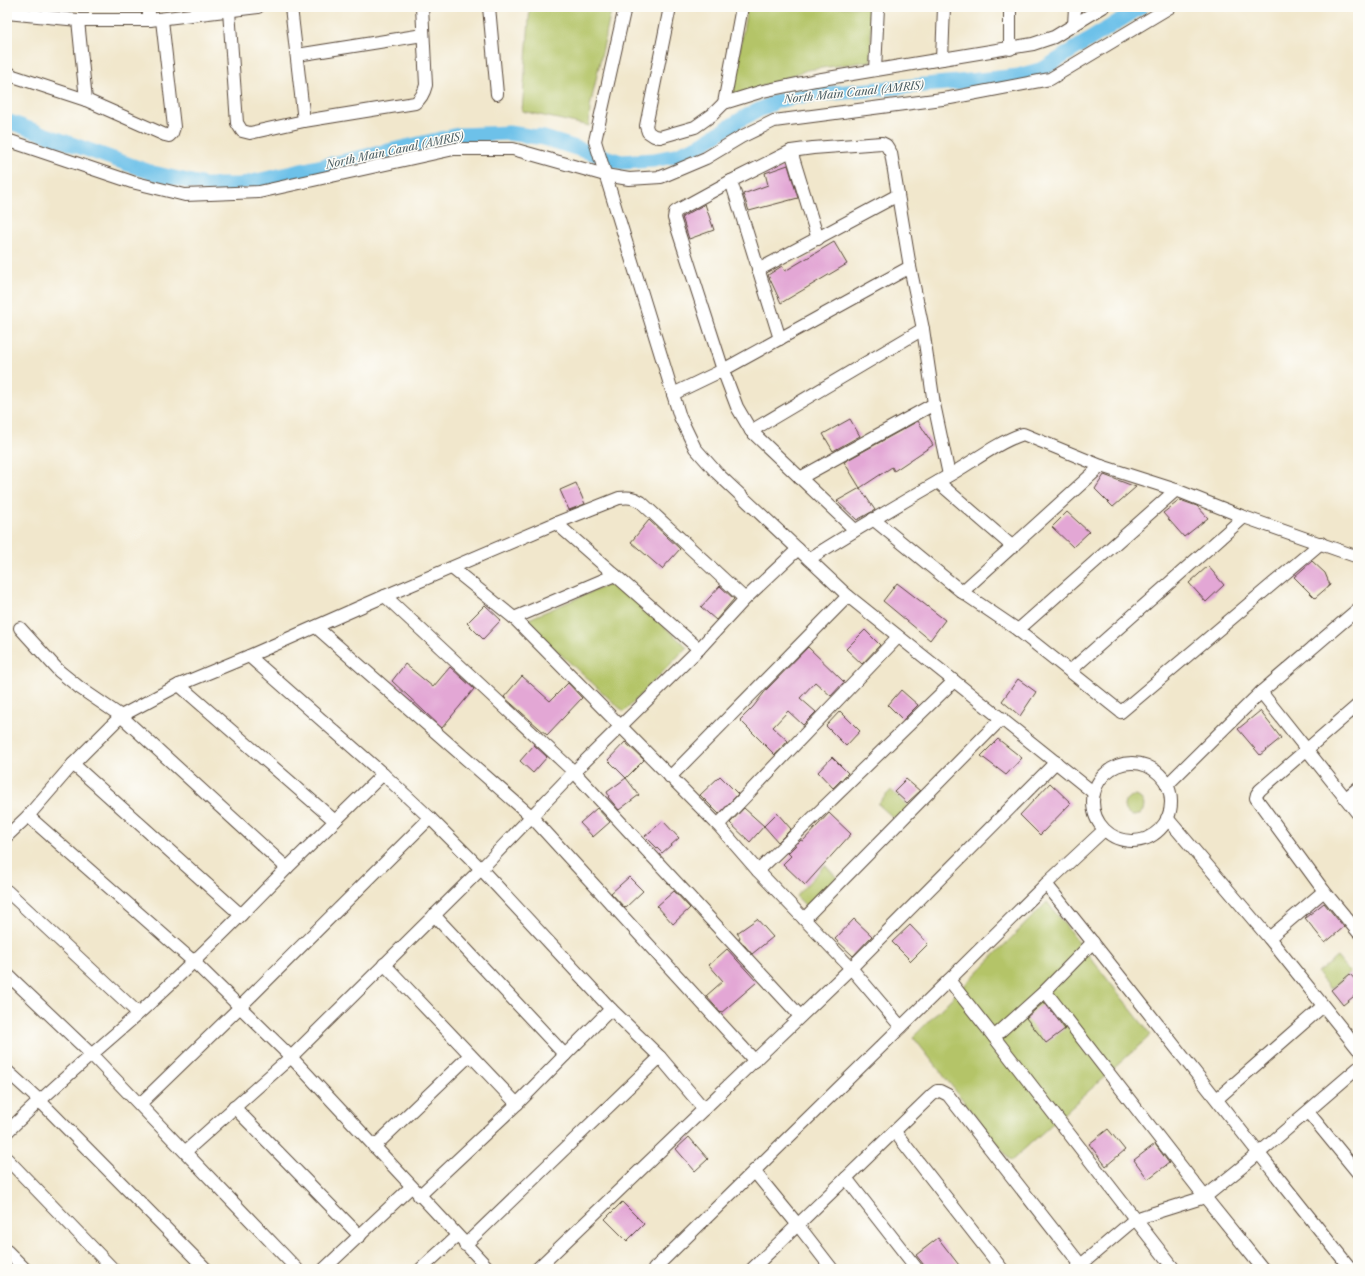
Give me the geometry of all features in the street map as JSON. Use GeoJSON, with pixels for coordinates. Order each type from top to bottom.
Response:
{"type":"FeatureCollection","features":[{"type":"Feature","properties":{"kind":"street"},"geometry":{"type":"LineString","coordinates":[[7,71],[13,76],[86,100],[169,136],[174,127],[156,20],[148,7]]}},
{"type":"Feature","properties":{"kind":"street"},"geometry":{"type":"LineString","coordinates":[[7,13],[78,20],[156,20],[258,7]]}},
{"type":"Feature","properties":{"kind":"street"},"geometry":{"type":"LineString","coordinates":[[291,7],[304,121]]}},
{"type":"Feature","properties":{"kind":"street"},"geometry":{"type":"LineString","coordinates":[[229,11],[237,123],[242,131],[250,133],[304,121],[415,104],[423,94],[426,85],[422,7]]}},
{"type":"Feature","properties":{"kind":"street"},"geometry":{"type":"LineString","coordinates":[[489,7],[497,94]]}},
{"type":"Feature","properties":{"kind":"street"},"geometry":{"type":"LineString","coordinates":[[625,7],[595,141],[680,416],[695,448],[717,473],[848,596],[1094,793]]}},
{"type":"Feature","properties":{"kind":"street"},"geometry":{"type":"LineString","coordinates":[[670,7],[646,126],[648,132],[654,136],[660,137],[695,127],[712,115],[724,103],[763,91],[875,70],[1034,44],[1054,37],[1103,7]]}},
{"type":"Feature","properties":{"kind":"street"},"geometry":{"type":"LineString","coordinates":[[724,103],[742,7]]}},
{"type":"Feature","properties":{"kind":"street"},"geometry":{"type":"LineString","coordinates":[[875,70],[878,7]]}},
{"type":"Feature","properties":{"kind":"street"},"geometry":{"type":"LineString","coordinates":[[942,59],[944,7]]}},
{"type":"Feature","properties":{"kind":"street"},"geometry":{"type":"LineString","coordinates":[[1010,7],[1010,49]]}},
{"type":"Feature","properties":{"kind":"street"},"geometry":{"type":"LineString","coordinates":[[1074,25],[1075,7]]}},
{"type":"Feature","properties":{"kind":"street"},"geometry":{"type":"LineString","coordinates":[[7,140],[132,182],[185,195],[259,192],[454,149],[512,149],[604,171],[629,179],[661,177],[706,158],[741,137],[774,121],[950,98],[1050,79],[1170,7]]}},
{"type":"Feature","properties":{"kind":"street"},"geometry":{"type":"LineString","coordinates":[[78,20],[86,100]]}},
{"type":"Feature","properties":{"kind":"street"},"geometry":{"type":"LineString","coordinates":[[297,55],[423,35]]}},
{"type":"Feature","properties":{"kind":"street"},"geometry":{"type":"LineString","coordinates":[[855,530],[751,431],[737,407],[723,370],[674,218],[676,212],[680,209],[791,151],[813,148],[884,144],[889,148],[910,267],[923,329],[934,404],[949,475]]}},
{"type":"Feature","properties":{"kind":"street"},"geometry":{"type":"LineString","coordinates":[[791,151],[818,239]]}},
{"type":"Feature","properties":{"kind":"street"},"geometry":{"type":"LineString","coordinates":[[731,181],[780,339]]}},
{"type":"Feature","properties":{"kind":"street"},"geometry":{"type":"LineString","coordinates":[[758,270],[898,195]]}},
{"type":"Feature","properties":{"kind":"street"},"geometry":{"type":"LineString","coordinates":[[673,394],[723,370],[910,267]]}},
{"type":"Feature","properties":{"kind":"street"},"geometry":{"type":"LineString","coordinates":[[751,431],[923,329]]}},
{"type":"Feature","properties":{"kind":"street"},"geometry":{"type":"LineString","coordinates":[[800,478],[934,404]]}},
{"type":"Feature","properties":{"kind":"street"},"geometry":{"type":"LineString","coordinates":[[809,559],[873,519],[1011,438],[1023,434],[1101,466],[1176,490],[1244,517],[1358,557]]}},
{"type":"Feature","properties":{"kind":"street"},"geometry":{"type":"LineString","coordinates":[[962,592],[1101,466]]}},
{"type":"Feature","properties":{"kind":"street"},"geometry":{"type":"LineString","coordinates":[[938,482],[1013,547]]}},
{"type":"Feature","properties":{"kind":"street"},"geometry":{"type":"LineString","coordinates":[[1018,630],[1176,490]]}},
{"type":"Feature","properties":{"kind":"street"},"geometry":{"type":"LineString","coordinates":[[7,836],[28,816],[73,764],[121,716],[179,685],[556,523],[620,498],[630,497],[641,502],[745,599]]}},
{"type":"Feature","properties":{"kind":"street"},"geometry":{"type":"LineString","coordinates":[[1070,671],[1244,517]]}},
{"type":"Feature","properties":{"kind":"street"},"geometry":{"type":"LineString","coordinates":[[873,519],[962,592],[1018,630],[1121,712],[1321,543]]}},
{"type":"Feature","properties":{"kind":"street"},"geometry":{"type":"LineString","coordinates":[[556,523],[699,650]]}},
{"type":"Feature","properties":{"kind":"street"},"geometry":{"type":"LineString","coordinates":[[186,1151],[291,1057],[481,869],[574,772],[699,650],[745,599],[798,549]]}},
{"type":"Feature","properties":{"kind":"street"},"geometry":{"type":"LineString","coordinates":[[452,568],[514,618],[718,825],[758,871],[851,968],[902,1027]]}},
{"type":"Feature","properties":{"kind":"street"},"geometry":{"type":"LineString","coordinates":[[514,618],[615,576]]}},
{"type":"Feature","properties":{"kind":"street"},"geometry":{"type":"LineString","coordinates":[[385,596],[574,772],[800,1016]]}},
{"type":"Feature","properties":{"kind":"street"},"geometry":{"type":"LineString","coordinates":[[670,777],[848,596]]}},
{"type":"Feature","properties":{"kind":"street"},"geometry":{"type":"LineString","coordinates":[[1167,785],[1260,692],[1358,609]]}},
{"type":"Feature","properties":{"kind":"street"},"geometry":{"type":"LineString","coordinates":[[316,627],[531,816],[755,1061]]}},
{"type":"Feature","properties":{"kind":"street"},"geometry":{"type":"LineString","coordinates":[[20,628],[59,671],[80,688],[121,716],[287,868]]}},
{"type":"Feature","properties":{"kind":"street"},"geometry":{"type":"LineString","coordinates":[[718,825],[898,637]]}},
{"type":"Feature","properties":{"kind":"street"},"geometry":{"type":"LineString","coordinates":[[249,656],[383,774],[430,818],[481,869],[611,1009],[660,1057],[704,1109]]}},
{"type":"Feature","properties":{"kind":"street"},"geometry":{"type":"LineString","coordinates":[[758,871],[954,681]]}},
{"type":"Feature","properties":{"kind":"street"},"geometry":{"type":"LineString","coordinates":[[179,685],[335,822]]}},
{"type":"Feature","properties":{"kind":"street"},"geometry":{"type":"LineString","coordinates":[[1260,692],[1358,814]]}},
{"type":"Feature","properties":{"kind":"street"},"geometry":{"type":"LineString","coordinates":[[1358,705],[1260,790],[1256,798],[1324,891],[1358,932]]}},
{"type":"Feature","properties":{"kind":"street"},"geometry":{"type":"LineString","coordinates":[[804,919],[1002,718]]}},
{"type":"Feature","properties":{"kind":"street"},"geometry":{"type":"LineString","coordinates":[[537,1269],[851,968],[1056,762]]}},
{"type":"Feature","properties":{"kind":"street"},"geometry":{"type":"LineString","coordinates":[[1132,763],[1144,765],[1156,771],[1167,785],[1171,804],[1168,818],[1162,827],[1152,836],[1142,840],[1129,841],[1116,838],[1104,830],[1094,814],[1094,793],[1099,780],[1108,771],[1118,765],[1132,763]]}},
{"type":"Feature","properties":{"kind":"street"},"geometry":{"type":"LineString","coordinates":[[73,764],[241,915]]}},
{"type":"Feature","properties":{"kind":"street"},"geometry":{"type":"LineString","coordinates":[[7,1132],[39,1100],[194,962],[383,774]]}},
{"type":"Feature","properties":{"kind":"street"},"geometry":{"type":"LineString","coordinates":[[1346,798],[1358,788]]}},
{"type":"Feature","properties":{"kind":"street"},"geometry":{"type":"LineString","coordinates":[[28,816],[194,962],[239,1008],[291,1057],[415,1192],[489,1269]]}},
{"type":"Feature","properties":{"kind":"street"},"geometry":{"type":"LineString","coordinates":[[140,1104],[430,818]]}},
{"type":"Feature","properties":{"kind":"street"},"geometry":{"type":"LineString","coordinates":[[1168,818],[1269,938],[1358,1049]]}},
{"type":"Feature","properties":{"kind":"street"},"geometry":{"type":"LineString","coordinates":[[654,1269],[1046,884],[1104,830]]}},
{"type":"Feature","properties":{"kind":"street"},"geometry":{"type":"LineString","coordinates":[[1046,884],[1217,1099],[1258,1154],[1351,1269]]}},
{"type":"Feature","properties":{"kind":"street"},"geometry":{"type":"LineString","coordinates":[[7,891],[138,1013]]}},
{"type":"Feature","properties":{"kind":"street"},"geometry":{"type":"LineString","coordinates":[[1269,938],[1324,891]]}},
{"type":"Feature","properties":{"kind":"street"},"geometry":{"type":"LineString","coordinates":[[434,915],[565,1055]]}},
{"type":"Feature","properties":{"kind":"street"},"geometry":{"type":"LineString","coordinates":[[994,1037],[1046,991],[1093,942]]}},
{"type":"Feature","properties":{"kind":"street"},"geometry":{"type":"LineString","coordinates":[[384,964],[517,1104]]}},
{"type":"Feature","properties":{"kind":"street"},"geometry":{"type":"LineString","coordinates":[[7,974],[92,1054],[297,1269]]}},
{"type":"Feature","properties":{"kind":"street"},"geometry":{"type":"LineString","coordinates":[[949,980],[1174,1269]]}},
{"type":"Feature","properties":{"kind":"street"},"geometry":{"type":"LineString","coordinates":[[1046,991],[1205,1198],[1263,1269]]}},
{"type":"Feature","properties":{"kind":"street"},"geometry":{"type":"LineString","coordinates":[[1217,1099],[1323,1006]]}},
{"type":"Feature","properties":{"kind":"street"},"geometry":{"type":"LineString","coordinates":[[324,1269],[360,1236],[415,1192],[517,1104],[611,1009]]}},
{"type":"Feature","properties":{"kind":"street"},"geometry":{"type":"LineString","coordinates":[[374,1147],[470,1055]]}},
{"type":"Feature","properties":{"kind":"street"},"geometry":{"type":"LineString","coordinates":[[421,1269],[461,1240],[660,1057]]}},
{"type":"Feature","properties":{"kind":"street"},"geometry":{"type":"LineString","coordinates":[[752,1269],[937,1091],[944,1092],[1080,1267],[1135,1219],[1205,1198],[1358,1068]]}},
{"type":"Feature","properties":{"kind":"street"},"geometry":{"type":"LineString","coordinates":[[7,1071],[39,1100],[206,1269]]}},
{"type":"Feature","properties":{"kind":"street"},"geometry":{"type":"LineString","coordinates":[[234,1107],[360,1236]]}},
{"type":"Feature","properties":{"kind":"street"},"geometry":{"type":"LineString","coordinates":[[1308,1112],[1358,1173]]}},
{"type":"Feature","properties":{"kind":"street"},"geometry":{"type":"LineString","coordinates":[[895,1132],[1002,1269]]}},
{"type":"Feature","properties":{"kind":"street"},"geometry":{"type":"LineString","coordinates":[[7,1159],[114,1269]]}},
{"type":"Feature","properties":{"kind":"street"},"geometry":{"type":"LineString","coordinates":[[754,1171],[832,1269]]}},
{"type":"Feature","properties":{"kind":"street"},"geometry":{"type":"LineString","coordinates":[[846,1178],[917,1269]]}},
{"type":"Feature","properties":{"kind":"street"},"geometry":{"type":"LineString","coordinates":[[7,1251],[26,1269]]}},
{"type":"Feature","properties":{"kind":"green space"},"geometry":{"type":"Polygon","coordinates":[[[530,7],[612,7],[590,107],[589,126],[522,111],[530,7]]]}},
{"type":"Feature","properties":{"kind":"green space"},"geometry":{"type":"Polygon","coordinates":[[[747,7],[871,7],[871,61],[807,70],[732,97],[747,7]]]}},
{"type":"Feature","properties":{"kind":"green space"},"geometry":{"type":"Polygon","coordinates":[[[615,582],[687,647],[624,712],[524,621],[615,582]]]}},
{"type":"Feature","properties":{"kind":"green space"},"geometry":{"type":"Polygon","coordinates":[[[891,790],[910,808],[897,821],[878,804],[891,790]]]}},
{"type":"Feature","properties":{"kind":"green space"},"geometry":{"type":"Polygon","coordinates":[[[1134,796],[1141,799],[1144,806],[1141,813],[1134,816],[1127,813],[1124,806],[1127,799],[1134,796]]]}},
{"type":"Feature","properties":{"kind":"green space"},"geometry":{"type":"Polygon","coordinates":[[[825,865],[838,879],[809,909],[796,896],[825,865]]]}},
{"type":"Feature","properties":{"kind":"green space"},"geometry":{"type":"Polygon","coordinates":[[[1047,902],[1151,1035],[1011,1161],[913,1037],[1047,902]]]}},
{"type":"Feature","properties":{"kind":"green space"},"geometry":{"type":"Polygon","coordinates":[[[1337,957],[1350,973],[1330,989],[1317,973],[1337,957]]]}},
{"type":"Feature","properties":{"kind":"building"},"geometry":{"type":"Polygon","coordinates":[[[788,165],[798,198],[749,211],[743,194],[768,185],[765,173],[788,165]]]}},
{"type":"Feature","properties":{"kind":"building"},"geometry":{"type":"Polygon","coordinates":[[[705,204],[714,230],[689,239],[682,217],[705,204]]]}},
{"type":"Feature","properties":{"kind":"building"},"geometry":{"type":"Polygon","coordinates":[[[834,242],[847,264],[781,303],[768,275],[782,266],[785,271],[834,242]]]}},
{"type":"Feature","properties":{"kind":"building"},"geometry":{"type":"Polygon","coordinates":[[[850,419],[860,436],[833,451],[823,434],[850,419]]]}},
{"type":"Feature","properties":{"kind":"building"},"geometry":{"type":"Polygon","coordinates":[[[918,421],[933,445],[894,471],[892,467],[860,488],[844,462],[918,421]]]}},
{"type":"Feature","properties":{"kind":"building"},"geometry":{"type":"Polygon","coordinates":[[[1104,475],[1136,487],[1113,507],[1095,489],[1104,475]]]}},
{"type":"Feature","properties":{"kind":"building"},"geometry":{"type":"Polygon","coordinates":[[[576,483],[585,504],[569,510],[560,490],[576,483]]]}},
{"type":"Feature","properties":{"kind":"building"},"geometry":{"type":"Polygon","coordinates":[[[860,488],[875,510],[857,520],[837,501],[860,488]]]}},
{"type":"Feature","properties":{"kind":"building"},"geometry":{"type":"Polygon","coordinates":[[[1180,500],[1197,506],[1208,518],[1184,537],[1163,513],[1180,500]]]}},
{"type":"Feature","properties":{"kind":"building"},"geometry":{"type":"Polygon","coordinates":[[[1067,512],[1089,532],[1073,547],[1052,527],[1067,512]]]}},
{"type":"Feature","properties":{"kind":"building"},"geometry":{"type":"Polygon","coordinates":[[[649,520],[680,549],[662,569],[631,542],[649,520]]]}},
{"type":"Feature","properties":{"kind":"building"},"geometry":{"type":"Polygon","coordinates":[[[1312,561],[1325,573],[1330,585],[1315,598],[1294,577],[1312,561]]]}},
{"type":"Feature","properties":{"kind":"building"},"geometry":{"type":"Polygon","coordinates":[[[1208,566],[1224,585],[1206,602],[1189,583],[1208,566]]]}},
{"type":"Feature","properties":{"kind":"building"},"geometry":{"type":"Polygon","coordinates":[[[897,583],[945,620],[930,640],[883,601],[897,583]]]}},
{"type":"Feature","properties":{"kind":"building"},"geometry":{"type":"Polygon","coordinates":[[[720,586],[734,599],[716,620],[701,607],[720,586]]]}},
{"type":"Feature","properties":{"kind":"building"},"geometry":{"type":"Polygon","coordinates":[[[485,605],[501,620],[483,639],[467,623],[485,605]]]}},
{"type":"Feature","properties":{"kind":"building"},"geometry":{"type":"Polygon","coordinates":[[[865,630],[880,645],[862,664],[846,649],[865,630]]]}},
{"type":"Feature","properties":{"kind":"building"},"geometry":{"type":"Polygon","coordinates":[[[808,647],[844,682],[831,696],[815,682],[800,698],[816,712],[803,725],[788,711],[773,727],[788,741],[775,755],[740,720],[753,707],[767,689],[808,647]]]}},
{"type":"Feature","properties":{"kind":"building"},"geometry":{"type":"Polygon","coordinates":[[[405,664],[433,687],[450,667],[474,689],[442,728],[392,681],[405,664]]]}},
{"type":"Feature","properties":{"kind":"building"},"geometry":{"type":"Polygon","coordinates":[[[522,676],[550,701],[568,683],[582,698],[547,735],[504,697],[522,676]]]}},
{"type":"Feature","properties":{"kind":"building"},"geometry":{"type":"Polygon","coordinates":[[[1018,679],[1036,692],[1020,716],[1002,701],[1018,679]]]}},
{"type":"Feature","properties":{"kind":"building"},"geometry":{"type":"Polygon","coordinates":[[[901,690],[918,705],[903,720],[888,705],[901,690]]]}},
{"type":"Feature","properties":{"kind":"building"},"geometry":{"type":"Polygon","coordinates":[[[840,711],[860,731],[846,746],[826,726],[840,711]]]}},
{"type":"Feature","properties":{"kind":"building"},"geometry":{"type":"Polygon","coordinates":[[[1260,711],[1281,738],[1260,755],[1238,729],[1260,711]]]}},
{"type":"Feature","properties":{"kind":"building"},"geometry":{"type":"Polygon","coordinates":[[[998,739],[1022,758],[1006,775],[981,756],[998,739]]]}},
{"type":"Feature","properties":{"kind":"building"},"geometry":{"type":"Polygon","coordinates":[[[625,742],[644,760],[626,778],[608,760],[625,742]]]}},
{"type":"Feature","properties":{"kind":"building"},"geometry":{"type":"Polygon","coordinates":[[[534,745],[547,757],[533,773],[520,761],[534,745]]]}},
{"type":"Feature","properties":{"kind":"building"},"geometry":{"type":"Polygon","coordinates":[[[832,757],[848,773],[833,788],[818,772],[832,757]]]}},
{"type":"Feature","properties":{"kind":"building"},"geometry":{"type":"Polygon","coordinates":[[[720,776],[738,794],[719,814],[700,795],[720,776]]]}},
{"type":"Feature","properties":{"kind":"building"},"geometry":{"type":"Polygon","coordinates":[[[626,778],[639,795],[619,810],[608,797],[607,792],[626,778]]]}},
{"type":"Feature","properties":{"kind":"building"},"geometry":{"type":"Polygon","coordinates":[[[906,779],[920,791],[907,803],[894,791],[906,779]]]}},
{"type":"Feature","properties":{"kind":"building"},"geometry":{"type":"Polygon","coordinates":[[[1050,783],[1071,803],[1040,835],[1020,815],[1050,783]]]}},
{"type":"Feature","properties":{"kind":"building"},"geometry":{"type":"Polygon","coordinates":[[[597,808],[610,822],[593,837],[580,823],[597,808]]]}},
{"type":"Feature","properties":{"kind":"building"},"geometry":{"type":"Polygon","coordinates":[[[744,808],[764,826],[750,842],[730,823],[744,808]]]}},
{"type":"Feature","properties":{"kind":"building"},"geometry":{"type":"Polygon","coordinates":[[[777,813],[791,829],[778,842],[764,826],[777,813]]]}},
{"type":"Feature","properties":{"kind":"building"},"geometry":{"type":"Polygon","coordinates":[[[829,813],[851,834],[805,885],[783,864],[791,856],[788,853],[801,840],[803,841],[829,813]]]}},
{"type":"Feature","properties":{"kind":"building"},"geometry":{"type":"Polygon","coordinates":[[[663,821],[679,838],[662,853],[645,836],[663,821]]]}},
{"type":"Feature","properties":{"kind":"building"},"geometry":{"type":"Polygon","coordinates":[[[629,877],[643,891],[625,908],[611,893],[629,877]]]}},
{"type":"Feature","properties":{"kind":"building"},"geometry":{"type":"Polygon","coordinates":[[[674,891],[690,908],[673,924],[657,906],[674,891]]]}},
{"type":"Feature","properties":{"kind":"building"},"geometry":{"type":"Polygon","coordinates":[[[1324,903],[1344,927],[1325,943],[1305,918],[1324,903]]]}},
{"type":"Feature","properties":{"kind":"building"},"geometry":{"type":"Polygon","coordinates":[[[757,919],[773,937],[752,954],[739,939],[740,937],[737,933],[757,919]]]}},
{"type":"Feature","properties":{"kind":"building"},"geometry":{"type":"Polygon","coordinates":[[[854,919],[872,936],[853,956],[835,939],[854,919]]]}},
{"type":"Feature","properties":{"kind":"building"},"geometry":{"type":"Polygon","coordinates":[[[910,925],[928,944],[911,961],[892,942],[910,925]]]}},
{"type":"Feature","properties":{"kind":"building"},"geometry":{"type":"Polygon","coordinates":[[[727,949],[757,982],[721,1013],[706,996],[723,981],[709,965],[727,949]]]}},
{"type":"Feature","properties":{"kind":"building"},"geometry":{"type":"Polygon","coordinates":[[[1350,974],[1358,983],[1358,993],[1343,1005],[1331,990],[1350,974]]]}},
{"type":"Feature","properties":{"kind":"building"},"geometry":{"type":"Polygon","coordinates":[[[1044,1002],[1065,1029],[1046,1043],[1026,1018],[1044,1002]]]}},
{"type":"Feature","properties":{"kind":"building"},"geometry":{"type":"Polygon","coordinates":[[[1108,1129],[1125,1150],[1106,1166],[1089,1144],[1108,1129]]]}},
{"type":"Feature","properties":{"kind":"building"},"geometry":{"type":"Polygon","coordinates":[[[689,1137],[708,1159],[695,1171],[676,1149],[689,1137]]]}},
{"type":"Feature","properties":{"kind":"building"},"geometry":{"type":"Polygon","coordinates":[[[1155,1144],[1169,1163],[1148,1179],[1134,1160],[1155,1144]]]}},
{"type":"Feature","properties":{"kind":"building"},"geometry":{"type":"Polygon","coordinates":[[[622,1202],[644,1224],[627,1241],[605,1219],[622,1202]]]}},
{"type":"Feature","properties":{"kind":"building"},"geometry":{"type":"Polygon","coordinates":[[[938,1238],[962,1269],[927,1269],[916,1255],[938,1238]]]}},
{"type":"Feature","properties":{"kind":"waterway","name":"North Main Canal (AMRIS)"},"geometry":{"type":"LineString","coordinates":[[7,121],[153,173],[205,185],[239,185],[458,135],[509,133],[544,138],[621,162],[654,160],[674,156],[698,146],[743,118],[777,101],[801,96],[1018,76],[1043,69],[1141,7]]}}]}
